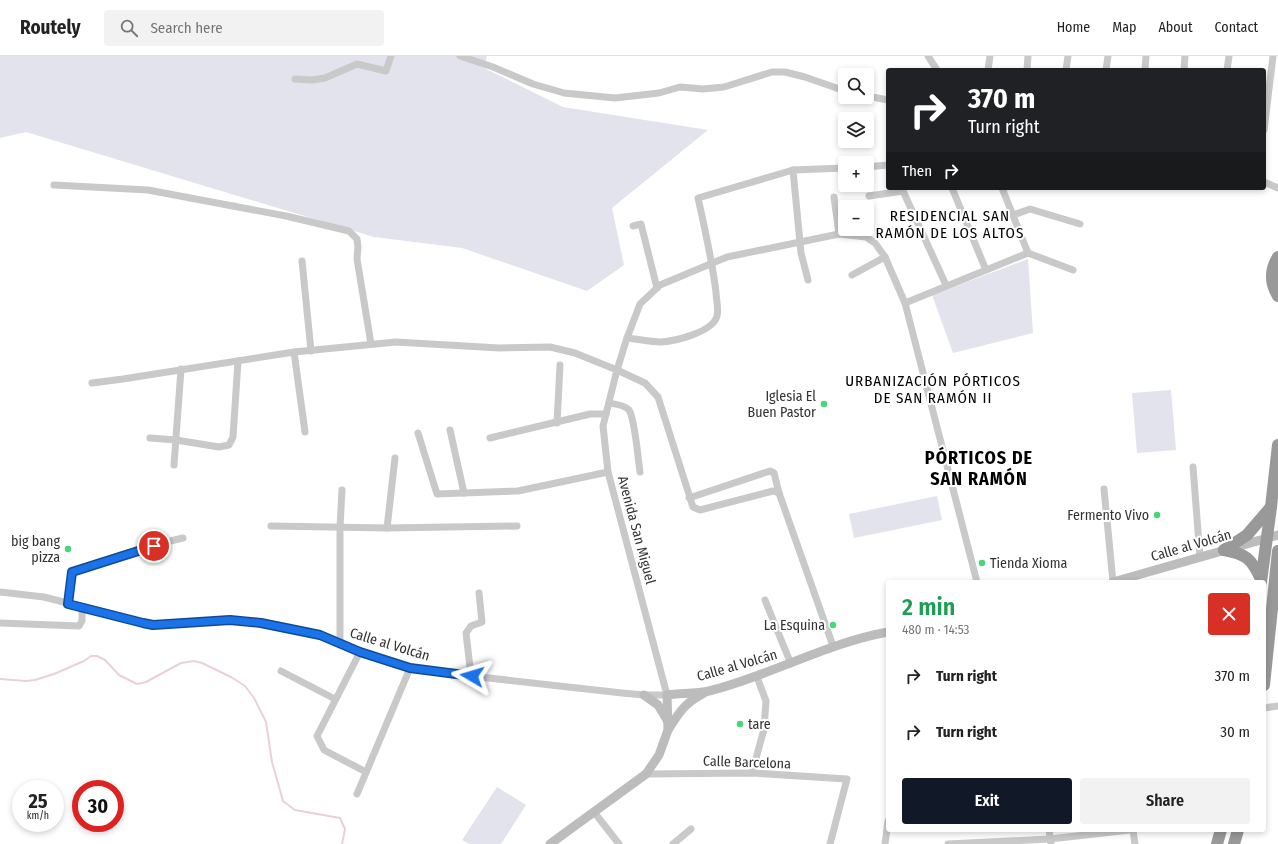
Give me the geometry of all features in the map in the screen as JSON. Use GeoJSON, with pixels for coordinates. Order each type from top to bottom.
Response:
{"type":"FeatureCollection","features":[{"type":"Feature","properties":{"kind":"highway"},"geometry":{"type":"LineString","coordinates":[[1278,257],[1274,265],[1272,276],[1273,286],[1278,296]]}},
{"type":"Feature","properties":{"kind":"highway"},"geometry":{"type":"LineString","coordinates":[[1261,580],[1272,536],[1271,507],[1278,444]]}},
{"type":"Feature","properties":{"kind":"highway"},"geometry":{"type":"LineString","coordinates":[[1224,550],[1247,535],[1271,507]]}},
{"type":"Feature","properties":{"kind":"highway"},"geometry":{"type":"LineString","coordinates":[[1224,550],[1238,552],[1247,557],[1255,566],[1261,580]]}},
{"type":"Feature","properties":{"kind":"highway"},"geometry":{"type":"LineString","coordinates":[[1266,668],[1278,552]]}},
{"type":"Feature","properties":{"kind":"highway"},"geometry":{"type":"LineString","coordinates":[[1217,844],[1220,832]]}},
{"type":"Feature","properties":{"kind":"highway"},"geometry":{"type":"LineString","coordinates":[[1234,844],[1237,832]]}},
{"type":"Feature","properties":{"kind":"main road","name":"Calle al Volcán"},"geometry":{"type":"LineString","coordinates":[[1120,580],[1272,536]]}},
{"type":"Feature","properties":{"kind":"main road","name":"Calle al Volcán"},"geometry":{"type":"LineString","coordinates":[[666,694],[707,691],[791,664],[833,646],[874,634],[886,632]]}},
{"type":"Feature","properties":{"kind":"main road"},"geometry":{"type":"LineString","coordinates":[[668,726],[686,704],[707,691]]}},
{"type":"Feature","properties":{"kind":"main road"},"geometry":{"type":"LineString","coordinates":[[550,844],[646,774],[659,755],[668,726],[666,694]]}},
{"type":"Feature","properties":{"kind":"main road"},"geometry":{"type":"LineString","coordinates":[[644,695],[658,705],[668,726]]}},
{"type":"Feature","properties":{"kind":"street"},"geometry":{"type":"LineString","coordinates":[[296,79],[312,80],[325,78],[358,64],[386,71],[391,56]]}},
{"type":"Feature","properties":{"kind":"street"},"geometry":{"type":"LineString","coordinates":[[460,56],[493,67],[533,84],[564,92],[615,98],[659,92],[680,87],[703,89],[724,87],[772,72],[785,72],[805,77],[838,89]]}},
{"type":"Feature","properties":{"kind":"street"},"geometry":{"type":"LineString","coordinates":[[928,56],[936,68]]}},
{"type":"Feature","properties":{"kind":"street"},"geometry":{"type":"LineString","coordinates":[[988,68],[990,56]]}},
{"type":"Feature","properties":{"kind":"street"},"geometry":{"type":"LineString","coordinates":[[1027,68],[1028,56]]}},
{"type":"Feature","properties":{"kind":"street"},"geometry":{"type":"LineString","coordinates":[[1066,68],[1068,56]]}},
{"type":"Feature","properties":{"kind":"street"},"geometry":{"type":"LineString","coordinates":[[1106,68],[1108,56]]}},
{"type":"Feature","properties":{"kind":"street"},"geometry":{"type":"LineString","coordinates":[[1145,68],[1146,56]]}},
{"type":"Feature","properties":{"kind":"street"},"geometry":{"type":"LineString","coordinates":[[1184,68],[1185,56]]}},
{"type":"Feature","properties":{"kind":"street"},"geometry":{"type":"LineString","coordinates":[[1227,68],[1229,56]]}},
{"type":"Feature","properties":{"kind":"street"},"geometry":{"type":"LineString","coordinates":[[1266,112],[1272,56]]}},
{"type":"Feature","properties":{"kind":"street"},"geometry":{"type":"LineString","coordinates":[[874,97],[886,100]]}},
{"type":"Feature","properties":{"kind":"street"},"geometry":{"type":"LineString","coordinates":[[874,166],[886,165]]}},
{"type":"Feature","properties":{"kind":"street"},"geometry":{"type":"LineString","coordinates":[[627,338],[660,342],[676,340],[712,326],[717,316],[717,306],[712,263],[698,198],[793,170],[838,168]]}},
{"type":"Feature","properties":{"kind":"street"},"geometry":{"type":"LineString","coordinates":[[793,170],[802,260],[808,280]]}},
{"type":"Feature","properties":{"kind":"street"},"geometry":{"type":"LineString","coordinates":[[1266,183],[1278,188]]}},
{"type":"Feature","properties":{"kind":"street"},"geometry":{"type":"LineString","coordinates":[[54,185],[148,190],[286,216],[349,231],[357,239],[357,259],[371,344]]}},
{"type":"Feature","properties":{"kind":"street"},"geometry":{"type":"LineString","coordinates":[[953,190],[986,270]]}},
{"type":"Feature","properties":{"kind":"street"},"geometry":{"type":"LineString","coordinates":[[1003,190],[1028,252]]}},
{"type":"Feature","properties":{"kind":"street"},"geometry":{"type":"LineString","coordinates":[[869,196],[903,191],[946,285]]}},
{"type":"Feature","properties":{"kind":"street"},"geometry":{"type":"LineString","coordinates":[[834,197],[838,227]]}},
{"type":"Feature","properties":{"kind":"street"},"geometry":{"type":"LineString","coordinates":[[1013,215],[1030,209],[1080,224]]}},
{"type":"Feature","properties":{"kind":"street"},"geometry":{"type":"LineString","coordinates":[[633,226],[641,224],[657,288]]}},
{"type":"Feature","properties":{"kind":"street","name":"Avenida San Miguel"},"geometry":{"type":"LineString","coordinates":[[666,694],[608,472],[603,426],[617,370],[627,338],[640,304],[660,285],[727,257],[838,234]]}},
{"type":"Feature","properties":{"kind":"street","name":"Avenida San Miguel"},"geometry":{"type":"LineString","coordinates":[[857,236],[866,237],[875,243],[885,258],[905,303],[976,580]]}},
{"type":"Feature","properties":{"kind":"street"},"geometry":{"type":"LineString","coordinates":[[905,303],[1028,252],[1073,270]]}},
{"type":"Feature","properties":{"kind":"street"},"geometry":{"type":"LineString","coordinates":[[852,275],[885,258]]}},
{"type":"Feature","properties":{"kind":"street"},"geometry":{"type":"LineString","coordinates":[[302,261],[311,351]]}},
{"type":"Feature","properties":{"kind":"street"},"geometry":{"type":"LineString","coordinates":[[92,383],[294,352],[396,342],[499,348],[550,347],[575,353],[617,370],[645,383],[658,397],[693,507],[700,510],[773,491],[779,493]]}},
{"type":"Feature","properties":{"kind":"street"},"geometry":{"type":"LineString","coordinates":[[294,352],[305,432]]}},
{"type":"Feature","properties":{"kind":"street"},"geometry":{"type":"LineString","coordinates":[[150,438],[176,440],[219,447],[229,444],[233,437],[238,361]]}},
{"type":"Feature","properties":{"kind":"street"},"geometry":{"type":"LineString","coordinates":[[557,423],[560,365]]}},
{"type":"Feature","properties":{"kind":"street"},"geometry":{"type":"LineString","coordinates":[[174,465],[181,369]]}},
{"type":"Feature","properties":{"kind":"street"},"geometry":{"type":"LineString","coordinates":[[609,403],[622,406],[628,410],[633,418],[640,472]]}},
{"type":"Feature","properties":{"kind":"street"},"geometry":{"type":"LineString","coordinates":[[490,438],[590,414],[606,414]]}},
{"type":"Feature","properties":{"kind":"street"},"geometry":{"type":"LineString","coordinates":[[450,430],[464,493]]}},
{"type":"Feature","properties":{"kind":"street"},"geometry":{"type":"LineString","coordinates":[[418,433],[437,494],[518,491],[608,472]]}},
{"type":"Feature","properties":{"kind":"street"},"geometry":{"type":"LineString","coordinates":[[387,528],[395,458]]}},
{"type":"Feature","properties":{"kind":"street"},"geometry":{"type":"LineString","coordinates":[[1193,467],[1200,557]]}},
{"type":"Feature","properties":{"kind":"street"},"geometry":{"type":"LineString","coordinates":[[689,498],[770,471],[774,473],[779,493],[833,646]]}},
{"type":"Feature","properties":{"kind":"street"},"geometry":{"type":"LineString","coordinates":[[1104,489],[1113,580]]}},
{"type":"Feature","properties":{"kind":"street"},"geometry":{"type":"LineString","coordinates":[[340,644],[340,528],[342,490]]}},
{"type":"Feature","properties":{"kind":"street"},"geometry":{"type":"LineString","coordinates":[[270,526],[387,528],[517,526]]}},
{"type":"Feature","properties":{"kind":"street"},"geometry":{"type":"LineString","coordinates":[[68,604],[72,572],[183,538]]}},
{"type":"Feature","properties":{"kind":"street","name":"Calle al Volcán"},"geometry":{"type":"LineString","coordinates":[[0,592],[38,596],[153,625],[230,620],[256,622],[320,635],[360,652],[410,668],[644,695],[666,694]]}},
{"type":"Feature","properties":{"kind":"street"},"geometry":{"type":"LineString","coordinates":[[472,676],[466,633],[471,626],[482,622],[479,593]]}},
{"type":"Feature","properties":{"kind":"street"},"geometry":{"type":"LineString","coordinates":[[765,600],[791,664]]}},
{"type":"Feature","properties":{"kind":"street"},"geometry":{"type":"LineString","coordinates":[[0,623],[79,626],[82,621],[82,607]]}},
{"type":"Feature","properties":{"kind":"street"},"geometry":{"type":"LineString","coordinates":[[360,652],[317,736],[324,750],[366,772]]}},
{"type":"Feature","properties":{"kind":"street"},"geometry":{"type":"LineString","coordinates":[[357,794],[410,668]]}},
{"type":"Feature","properties":{"kind":"street"},"geometry":{"type":"LineString","coordinates":[[281,671],[335,699]]}},
{"type":"Feature","properties":{"kind":"street"},"geometry":{"type":"LineString","coordinates":[[752,773],[764,729],[766,701],[757,676]]}},
{"type":"Feature","properties":{"kind":"street"},"geometry":{"type":"LineString","coordinates":[[1266,708],[1278,706]]}},
{"type":"Feature","properties":{"kind":"street","name":"Calle Barcelona"},"geometry":{"type":"LineString","coordinates":[[646,774],[752,773],[847,779],[830,844]]}},
{"type":"Feature","properties":{"kind":"street"},"geometry":{"type":"LineString","coordinates":[[594,812],[619,844]]}},
{"type":"Feature","properties":{"kind":"street"},"geometry":{"type":"LineString","coordinates":[[673,844],[691,829]]}},
{"type":"Feature","properties":{"kind":"street"},"geometry":{"type":"LineString","coordinates":[[885,844],[887,832]]}},
{"type":"Feature","properties":{"kind":"street"},"geometry":{"type":"LineString","coordinates":[[1049,832],[1051,842]]}},
{"type":"Feature","properties":{"kind":"street"},"geometry":{"type":"LineString","coordinates":[[948,844],[1051,842],[1117,832]]}},
{"type":"Feature","properties":{"kind":"street"},"geometry":{"type":"LineString","coordinates":[[1133,832],[1135,844]]}},
{"type":"Feature","properties":{"kind":"shaded area"},"geometry":{"type":"Polygon","coordinates":[[[0,56],[487,56],[484,68],[563,107],[708,130],[612,208],[624,265],[587,291],[462,248],[374,237],[26,132],[0,138],[0,56]]]}},
{"type":"Feature","properties":{"kind":"shaded area"},"geometry":{"type":"Polygon","coordinates":[[[1028,259],[1033,333],[953,353],[932,295],[1028,259]]]}},
{"type":"Feature","properties":{"kind":"shaded area"},"geometry":{"type":"Polygon","coordinates":[[[1171,390],[1176,450],[1137,453],[1132,393],[1171,390]]]}},
{"type":"Feature","properties":{"kind":"shaded area"},"geometry":{"type":"Polygon","coordinates":[[[937,496],[942,520],[854,538],[849,514],[937,496]]]}},
{"type":"Feature","properties":{"kind":"shaded area"},"geometry":{"type":"Polygon","coordinates":[[[497,787],[526,805],[501,844],[469,844],[462,840],[497,787]]]}},
{"type":"Feature","properties":{"kind":"waterway"},"geometry":{"type":"LineString","coordinates":[[0,679],[26,681],[35,680],[54,674],[84,661],[91,656],[97,656],[105,660],[119,675],[137,684],[146,682],[181,663],[194,661],[202,663],[231,677],[245,686],[254,698],[266,722],[272,762],[283,801],[295,810],[340,818],[345,829],[342,844]]}},
{"type":"Feature","properties":{"kind":"place","name":"Iglesia El Buen Pastor"},"geometry":{"type":"Point","coordinates":[824,404]}},
{"type":"Feature","properties":{"kind":"place","name":"Fermento Vivo"},"geometry":{"type":"Point","coordinates":[1157,515]}},
{"type":"Feature","properties":{"kind":"place","name":"big bang pizza"},"geometry":{"type":"Point","coordinates":[68,549]}},
{"type":"Feature","properties":{"kind":"place","name":"Tienda Xioma"},"geometry":{"type":"Point","coordinates":[982,563]}},
{"type":"Feature","properties":{"kind":"place","name":"La Esquina"},"geometry":{"type":"Point","coordinates":[833,625]}},
{"type":"Feature","properties":{"kind":"place","name":"tare"},"geometry":{"type":"Point","coordinates":[740,724]}},
{"type":"Feature","properties":{"kind":"district","name":"RESIDENCIAL SAN RAMÓN DE LOS ALTOS"},"geometry":{"type":"Point","coordinates":[950,224]}},
{"type":"Feature","properties":{"kind":"district","name":"URBANIZACIÓN PÓRTICOS DE SAN RAMÓN II"},"geometry":{"type":"Point","coordinates":[933,390]}},
{"type":"Feature","properties":{"kind":"district","name":"PÓRTICOS DE SAN RAMÓN"},"geometry":{"type":"Point","coordinates":[979,468]}},
{"type":"Feature","properties":{"kind":"route"},"geometry":{"type":"LineString","coordinates":[[154,546],[72,572],[68,604],[153,625],[230,620],[261,623],[320,635],[360,652],[410,668],[472,676]]}}]}
